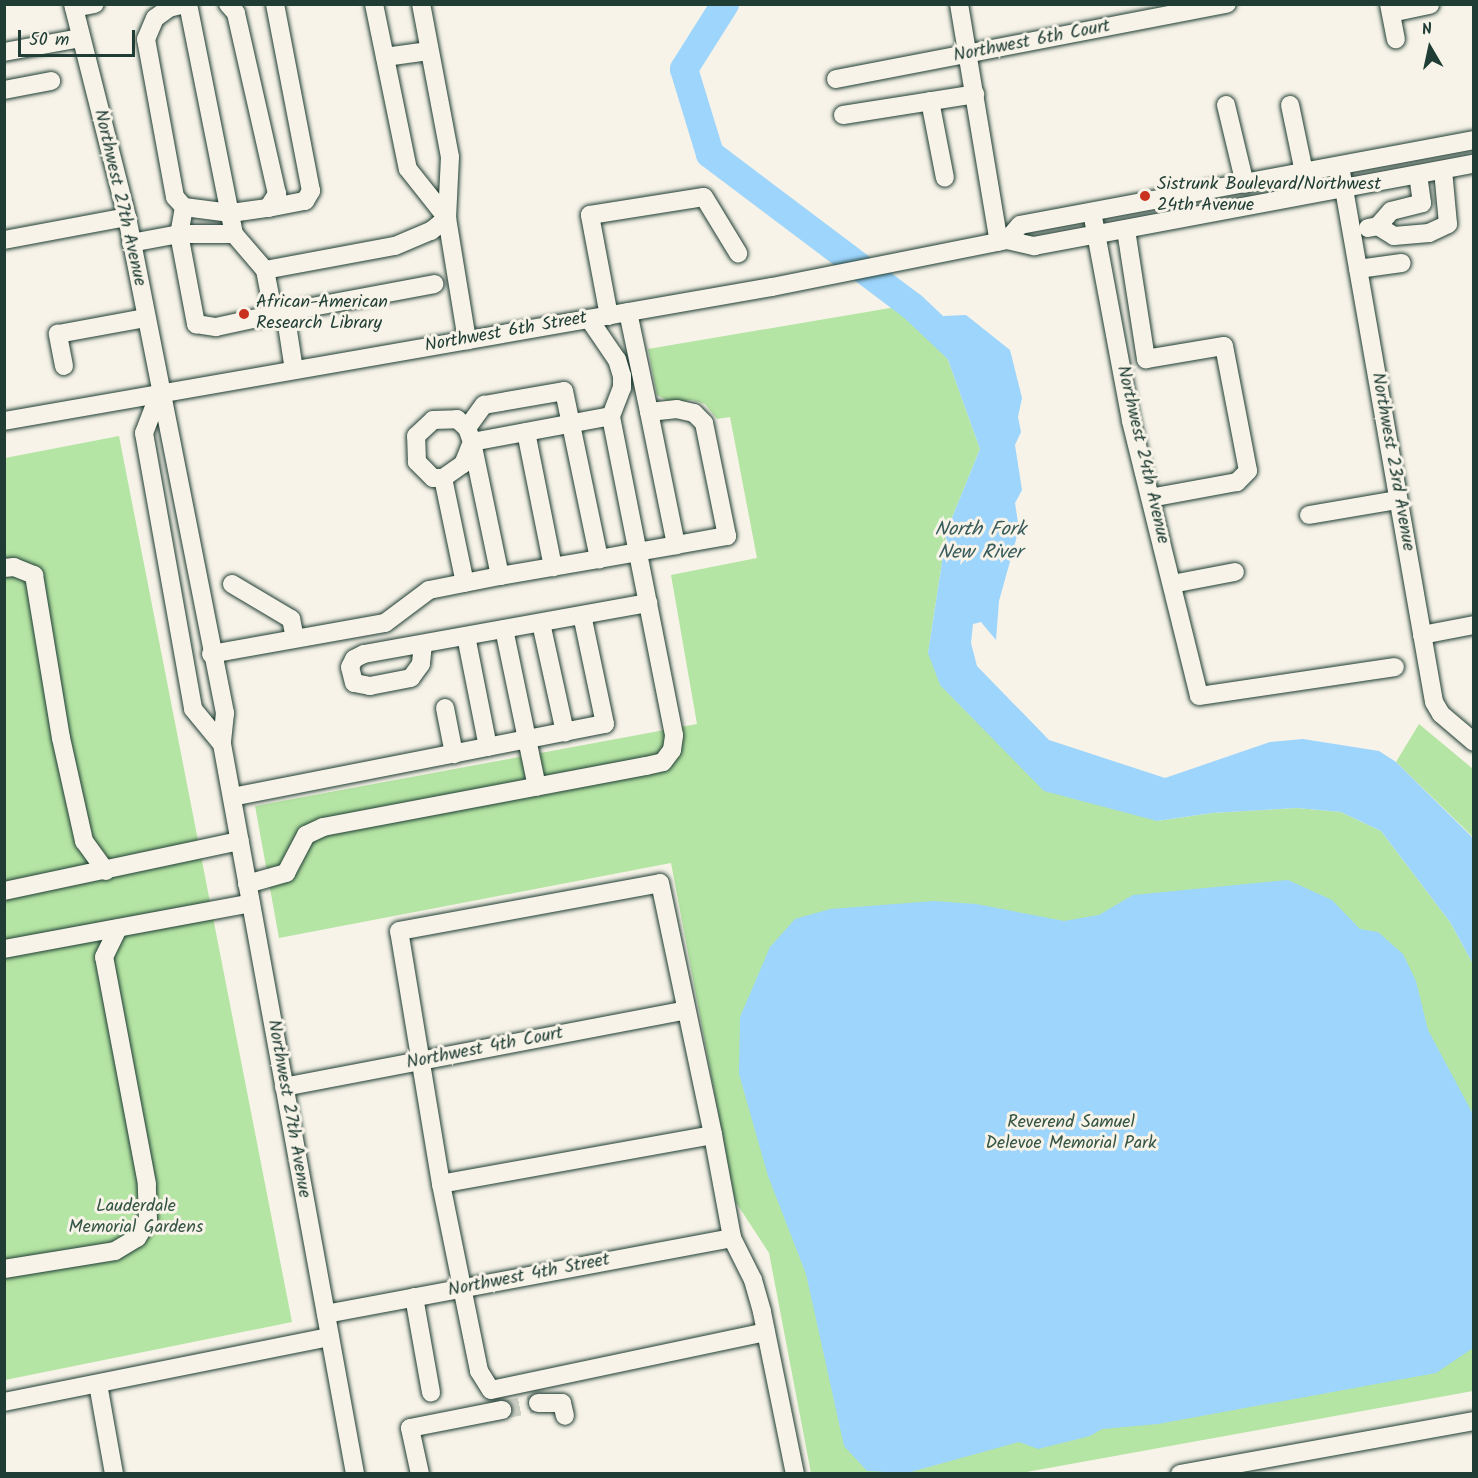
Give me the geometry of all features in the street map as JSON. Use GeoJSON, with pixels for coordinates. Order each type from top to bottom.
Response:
{"type":"FeatureCollection","features":[{"type":"Feature","properties":{"kind":"street"},"geometry":{"type":"LineString","coordinates":[[74,6],[95,4]]}},
{"type":"Feature","properties":{"kind":"street"},"geometry":{"type":"LineString","coordinates":[[275,4],[311,191],[305,201],[231,213],[184,207],[175,197],[146,39],[155,18],[169,8],[186,4],[231,213],[234,234],[265,270],[272,306],[285,312]]}},
{"type":"Feature","properties":{"kind":"street"},"geometry":{"type":"LineString","coordinates":[[228,4],[237,13],[277,194],[268,208]]}},
{"type":"Feature","properties":{"kind":"street"},"geometry":{"type":"LineString","coordinates":[[374,4],[408,169],[447,218]]}},
{"type":"Feature","properties":{"kind":"street"},"geometry":{"type":"LineString","coordinates":[[421,4],[450,157],[447,218],[467,340]]}},
{"type":"Feature","properties":{"kind":"street"},"geometry":{"type":"LineString","coordinates":[[959,4],[1003,241]]}},
{"type":"Feature","properties":{"kind":"street","name":"Northwest 6th Court"},"geometry":{"type":"LineString","coordinates":[[836,79],[1227,4]]}},
{"type":"Feature","properties":{"kind":"street"},"geometry":{"type":"LineString","coordinates":[[1396,39],[1390,9],[1430,5]]}},
{"type":"Feature","properties":{"kind":"street","name":"Northwest 27th Avenue"},"geometry":{"type":"LineString","coordinates":[[74,6],[80,38],[127,217],[159,394],[168,420],[225,713],[222,744],[355,1473]]}},
{"type":"Feature","properties":{"kind":"street"},"geometry":{"type":"LineString","coordinates":[[4,52],[80,38]]}},
{"type":"Feature","properties":{"kind":"street"},"geometry":{"type":"LineString","coordinates":[[385,57],[429,51]]}},
{"type":"Feature","properties":{"kind":"street"},"geometry":{"type":"LineString","coordinates":[[4,90],[51,81]]}},
{"type":"Feature","properties":{"kind":"street"},"geometry":{"type":"LineString","coordinates":[[843,115],[975,94]]}},
{"type":"Feature","properties":{"kind":"street"},"geometry":{"type":"LineString","coordinates":[[930,101],[945,178]]}},
{"type":"Feature","properties":{"kind":"street"},"geometry":{"type":"LineString","coordinates":[[1227,105],[1245,184]]}},
{"type":"Feature","properties":{"kind":"street"},"geometry":{"type":"LineString","coordinates":[[1290,105],[1304,172]]}},
{"type":"Feature","properties":{"kind":"street","name":"Northwest 6th Street"},"geometry":{"type":"LineString","coordinates":[[1003,241],[1020,225],[1473,140]]}},
{"type":"Feature","properties":{"kind":"street","name":"Northwest 6th Street"},"geometry":{"type":"LineString","coordinates":[[4,421],[772,287],[1003,241],[1034,246],[1126,230],[1473,164]]}},
{"type":"Feature","properties":{"kind":"street","name":"Northwest 23rd Avenue"},"geometry":{"type":"LineString","coordinates":[[1340,166],[1434,702],[1441,714],[1473,742]]}},
{"type":"Feature","properties":{"kind":"street"},"geometry":{"type":"LineString","coordinates":[[1378,226],[1394,236],[1430,233],[1448,224],[1443,170]]}},
{"type":"Feature","properties":{"kind":"street"},"geometry":{"type":"LineString","coordinates":[[1418,175],[1430,233]]}},
{"type":"Feature","properties":{"kind":"street"},"geometry":{"type":"LineString","coordinates":[[609,316],[590,215],[704,197],[738,253]]}},
{"type":"Feature","properties":{"kind":"street"},"geometry":{"type":"LineString","coordinates":[[1351,231],[1378,226],[1391,212],[1422,203]]}},
{"type":"Feature","properties":{"kind":"street"},"geometry":{"type":"LineString","coordinates":[[184,207],[179,234],[196,324],[216,327],[434,284]]}},
{"type":"Feature","properties":{"kind":"street","name":"Northwest 24th Avenue"},"geometry":{"type":"LineString","coordinates":[[1092,212],[1131,421],[1199,696],[1395,667]]}},
{"type":"Feature","properties":{"kind":"street"},"geometry":{"type":"LineString","coordinates":[[4,240],[127,217]]}},
{"type":"Feature","properties":{"kind":"street"},"geometry":{"type":"LineString","coordinates":[[265,270],[395,246],[431,231],[447,218]]}},
{"type":"Feature","properties":{"kind":"street"},"geometry":{"type":"LineString","coordinates":[[1126,230],[1146,359],[1224,346],[1248,471],[1237,482],[1150,498]]}},
{"type":"Feature","properties":{"kind":"street"},"geometry":{"type":"LineString","coordinates":[[131,243],[179,234],[234,234]]}},
{"type":"Feature","properties":{"kind":"street"},"geometry":{"type":"LineString","coordinates":[[1358,269],[1402,263]]}},
{"type":"Feature","properties":{"kind":"street"},"geometry":{"type":"LineString","coordinates":[[285,312],[294,370]]}},
{"type":"Feature","properties":{"kind":"street"},"geometry":{"type":"LineString","coordinates":[[628,312],[676,545]]}},
{"type":"Feature","properties":{"kind":"street"},"geometry":{"type":"LineString","coordinates":[[64,366],[58,334],[145,318]]}},
{"type":"Feature","properties":{"kind":"street"},"geometry":{"type":"LineString","coordinates":[[248,884],[286,873],[306,835],[323,827],[646,766],[663,762],[672,750],[674,735],[611,416],[622,388],[622,376],[617,360],[589,319]]}},
{"type":"Feature","properties":{"kind":"street"},"geometry":{"type":"LineString","coordinates":[[500,576],[470,435],[458,419],[446,417],[433,420],[416,436],[417,462],[433,478],[443,478],[463,464],[470,435],[484,405],[564,391],[599,559]]}},
{"type":"Feature","properties":{"kind":"street","name":"Northwest 27th Avenue"},"geometry":{"type":"LineString","coordinates":[[159,394],[144,433],[193,709],[222,744]]}},
{"type":"Feature","properties":{"kind":"street"},"geometry":{"type":"LineString","coordinates":[[212,654],[385,623],[429,590],[727,536],[704,423],[694,413],[677,409],[649,412]]}},
{"type":"Feature","properties":{"kind":"street"},"geometry":{"type":"LineString","coordinates":[[470,435],[526,432],[611,416]]}},
{"type":"Feature","properties":{"kind":"street"},"geometry":{"type":"LineString","coordinates":[[526,432],[553,567]]}},
{"type":"Feature","properties":{"kind":"street"},"geometry":{"type":"LineString","coordinates":[[443,478],[465,583]]}},
{"type":"Feature","properties":{"kind":"street"},"geometry":{"type":"LineString","coordinates":[[1310,515],[1398,500]]}},
{"type":"Feature","properties":{"kind":"street"},"geometry":{"type":"LineString","coordinates":[[4,568],[14,567],[34,575],[61,738],[84,841],[106,871]]}},
{"type":"Feature","properties":{"kind":"street"},"geometry":{"type":"LineString","coordinates":[[1172,584],[1235,572]]}},
{"type":"Feature","properties":{"kind":"street"},"geometry":{"type":"LineString","coordinates":[[232,584],[291,619],[295,639]]}},
{"type":"Feature","properties":{"kind":"street"},"geometry":{"type":"LineString","coordinates":[[423,644],[648,603]]}},
{"type":"Feature","properties":{"kind":"street"},"geometry":{"type":"LineString","coordinates":[[232,797],[604,724],[582,615]]}},
{"type":"Feature","properties":{"kind":"street"},"geometry":{"type":"LineString","coordinates":[[540,622],[565,732]]}},
{"type":"Feature","properties":{"kind":"street"},"geometry":{"type":"LineString","coordinates":[[1422,635],[1473,625]]}},
{"type":"Feature","properties":{"kind":"street"},"geometry":{"type":"LineString","coordinates":[[504,629],[537,787]]}},
{"type":"Feature","properties":{"kind":"street"},"geometry":{"type":"LineString","coordinates":[[466,636],[488,747]]}},
{"type":"Feature","properties":{"kind":"street"},"geometry":{"type":"LineString","coordinates":[[445,708],[454,754]]}},
{"type":"Feature","properties":{"kind":"street"},"geometry":{"type":"LineString","coordinates":[[4,891],[240,841]]}},
{"type":"Feature","properties":{"kind":"street"},"geometry":{"type":"LineString","coordinates":[[766,1332],[491,1390],[479,1371],[441,1184],[399,931],[660,883],[732,1238],[753,1280],[766,1332],[795,1473]]}},
{"type":"Feature","properties":{"kind":"street"},"geometry":{"type":"LineString","coordinates":[[4,949],[251,903]]}},
{"type":"Feature","properties":{"kind":"street"},"geometry":{"type":"LineString","coordinates":[[104,957],[118,928]]}},
{"type":"Feature","properties":{"kind":"street"},"geometry":{"type":"LineString","coordinates":[[4,1269],[115,1251],[137,1238],[148,1220],[147,1184],[104,957],[81,934]]}},
{"type":"Feature","properties":{"kind":"street","name":"Northwest 4th Court"},"geometry":{"type":"LineString","coordinates":[[284,1087],[686,1010]]}},
{"type":"Feature","properties":{"kind":"street"},"geometry":{"type":"LineString","coordinates":[[441,1184],[712,1135]]}},
{"type":"Feature","properties":{"kind":"street","name":"Northwest 4th Street"},"geometry":{"type":"LineString","coordinates":[[326,1314],[732,1238]]}},
{"type":"Feature","properties":{"kind":"street"},"geometry":{"type":"LineString","coordinates":[[414,1297],[431,1392]]}},
{"type":"Feature","properties":{"kind":"street"},"geometry":{"type":"LineString","coordinates":[[4,1402],[330,1337]]}},
{"type":"Feature","properties":{"kind":"street"},"geometry":{"type":"LineString","coordinates":[[98,1384],[114,1473]]}},
{"type":"Feature","properties":{"kind":"street"},"geometry":{"type":"LineString","coordinates":[[538,1403],[562,1403],[565,1416]]}},
{"type":"Feature","properties":{"kind":"street"},"geometry":{"type":"LineString","coordinates":[[420,1473],[410,1428],[502,1410]]}},
{"type":"Feature","properties":{"kind":"street"},"geometry":{"type":"LineString","coordinates":[[1180,1473],[1473,1421]]}},
{"type":"Feature","properties":{"kind":"green space","name":"Reverend Samuel Delevoe Memorial Park"},"geometry":{"type":"Polygon","coordinates":[[[902,306],[947,357],[980,449],[947,530],[928,653],[1157,821],[1212,813],[1297,808],[1341,812],[1381,831],[1450,922],[1473,964],[1473,1391],[1021,1473],[811,1473],[769,1253],[735,1201],[671,863],[279,938],[255,806],[697,724],[671,575],[757,558],[730,417],[717,419],[705,404],[692,400],[670,402],[657,395],[648,349],[902,306]]]}},
{"type":"Feature","properties":{"kind":"green space","name":"Lauderdale Memorial Gardens"},"geometry":{"type":"Polygon","coordinates":[[[119,436],[292,1322],[5,1380],[5,458],[119,436]]]}},
{"type":"Feature","properties":{"kind":"green space"},"geometry":{"type":"Polygon","coordinates":[[[1419,724],[1473,769],[1473,837],[1396,762],[1419,724]]]}},
{"type":"Feature","properties":{"kind":"water","name":"North Fork New River"},"geometry":{"type":"Polygon","coordinates":[[[966,315],[1010,350],[1022,398],[1018,417],[1021,432],[1015,445],[1022,490],[1015,503],[1019,529],[999,601],[996,640],[981,622],[973,624],[971,643],[977,666],[1049,740],[1165,778],[1270,742],[1303,739],[1379,751],[1396,762],[1473,838],[1473,964],[1450,922],[1381,831],[1341,812],[1297,808],[1212,813],[1157,821],[1044,791],[940,685],[928,653],[947,530],[980,449],[947,357],[930,338],[944,316],[966,315]]]}},
{"type":"Feature","properties":{"kind":"water"},"geometry":{"type":"Polygon","coordinates":[[[1288,880],[1332,900],[1360,929],[1378,932],[1403,954],[1416,981],[1428,1030],[1473,1114],[1473,1348],[1436,1373],[1158,1424],[1102,1429],[1090,1436],[1038,1449],[1019,1442],[907,1473],[867,1471],[844,1446],[806,1274],[768,1176],[739,1074],[740,1017],[770,947],[795,919],[830,909],[934,901],[976,904],[1064,921],[1099,915],[1133,895],[1288,880]]]}},
{"type":"Feature","properties":{"kind":"waterway","name":"North Fork New River"},"geometry":{"type":"LineString","coordinates":[[725,4],[684,69],[710,154],[912,306],[964,355]]}},
{"type":"Feature","properties":{"kind":"tunnel"},"geometry":{"type":"LineString","coordinates":[[502,1410],[538,1403]]}},
{"type":"Feature","properties":{"kind":"place","name":"Sistrunk Boulevard/Northwest 24th Avenue"},"geometry":{"type":"Point","coordinates":[1145,196]}},
{"type":"Feature","properties":{"kind":"place","name":"African-American Research Library"},"geometry":{"type":"Point","coordinates":[244,314]}}]}
